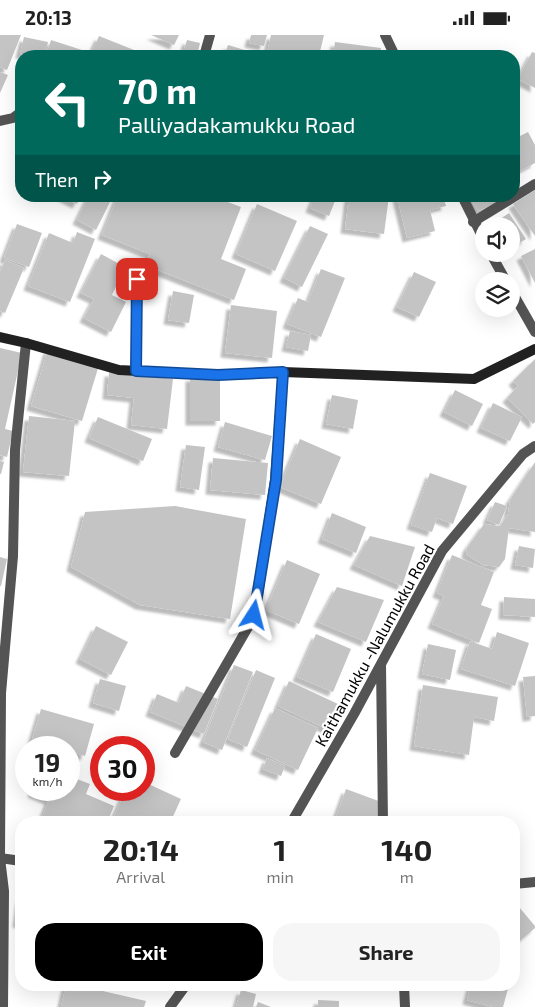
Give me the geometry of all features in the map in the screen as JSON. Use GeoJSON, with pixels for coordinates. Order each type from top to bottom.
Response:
{"type":"FeatureCollection","features":[{"type":"Feature","properties":{"kind":"street"},"geometry":{"type":"LineString","coordinates":[[206,50],[210,35]]}},
{"type":"Feature","properties":{"kind":"street"},"geometry":{"type":"LineString","coordinates":[[385,35],[393,50]]}},
{"type":"Feature","properties":{"kind":"street"},"geometry":{"type":"LineString","coordinates":[[0,121],[15,116]]}},
{"type":"Feature","properties":{"kind":"street"},"geometry":{"type":"LineString","coordinates":[[520,193],[535,184]]}},
{"type":"Feature","properties":{"kind":"street"},"geometry":{"type":"LineString","coordinates":[[465,202],[475,225]]}},
{"type":"Feature","properties":{"kind":"street"},"geometry":{"type":"LineString","coordinates":[[473,222],[506,202]]}},
{"type":"Feature","properties":{"kind":"street"},"geometry":{"type":"LineString","coordinates":[[136,371],[137,279]]}},
{"type":"Feature","properties":{"kind":"street"},"geometry":{"type":"LineString","coordinates":[[520,306],[535,332]]}},
{"type":"Feature","properties":{"kind":"street"},"geometry":{"type":"LineString","coordinates":[[0,337],[119,370],[218,375],[283,372],[474,379],[535,349]]}},
{"type":"Feature","properties":{"kind":"street"},"geometry":{"type":"LineString","coordinates":[[3,1007],[2,925],[4,891],[0,858],[1,693],[12,555],[15,451],[26,343]]}},
{"type":"Feature","properties":{"kind":"street"},"geometry":{"type":"LineString","coordinates":[[175,753],[254,615],[276,480],[283,372]]}},
{"type":"Feature","properties":{"kind":"street","name":"Kaithamukku -Nalumukku Road"},"geometry":{"type":"LineString","coordinates":[[295,816],[442,551],[523,454],[535,446]]}},
{"type":"Feature","properties":{"kind":"street"},"geometry":{"type":"LineString","coordinates":[[381,664],[383,816]]}},
{"type":"Feature","properties":{"kind":"street"},"geometry":{"type":"LineString","coordinates":[[0,858],[15,860]]}},
{"type":"Feature","properties":{"kind":"street"},"geometry":{"type":"LineString","coordinates":[[520,883],[535,882]]}},
{"type":"Feature","properties":{"kind":"street"},"geometry":{"type":"LineString","coordinates":[[170,1007],[182,991]]}},
{"type":"Feature","properties":{"kind":"street"},"geometry":{"type":"LineString","coordinates":[[405,991],[406,1007]]}},
{"type":"Feature","properties":{"kind":"building"},"geometry":{"type":"Polygon","coordinates":[[[0,35],[21,35],[7,70],[0,67],[0,35]]]}},
{"type":"Feature","properties":{"kind":"building"},"geometry":{"type":"Polygon","coordinates":[[[151,35],[179,35],[174,45],[151,35]]]}},
{"type":"Feature","properties":{"kind":"building"},"geometry":{"type":"Polygon","coordinates":[[[251,35],[267,35],[264,46],[249,43],[251,35]]]}},
{"type":"Feature","properties":{"kind":"building"},"geometry":{"type":"Polygon","coordinates":[[[271,35],[324,35],[320,50],[268,50],[271,35]]]}},
{"type":"Feature","properties":{"kind":"building"},"geometry":{"type":"Polygon","coordinates":[[[99,36],[134,50],[93,50],[99,36]]]}},
{"type":"Feature","properties":{"kind":"building"},"geometry":{"type":"Polygon","coordinates":[[[24,37],[48,42],[46,50],[21,50],[24,37]]]}},
{"type":"Feature","properties":{"kind":"building"},"geometry":{"type":"Polygon","coordinates":[[[51,40],[82,50],[48,50],[51,40]]]}},
{"type":"Feature","properties":{"kind":"building"},"geometry":{"type":"Polygon","coordinates":[[[187,40],[200,43],[198,50],[184,50],[187,40]]]}},
{"type":"Feature","properties":{"kind":"building"},"geometry":{"type":"Polygon","coordinates":[[[335,42],[381,48],[381,50],[334,50],[335,42]]]}},
{"type":"Feature","properties":{"kind":"building"},"geometry":{"type":"Polygon","coordinates":[[[228,45],[245,50],[226,50],[228,45]]]}},
{"type":"Feature","properties":{"kind":"building"},"geometry":{"type":"Polygon","coordinates":[[[532,52],[535,53],[535,88],[520,80],[520,75],[532,52]]]}},
{"type":"Feature","properties":{"kind":"building"},"geometry":{"type":"Polygon","coordinates":[[[0,72],[8,75],[0,93],[0,72]]]}},
{"type":"Feature","properties":{"kind":"building"},"geometry":{"type":"Polygon","coordinates":[[[528,132],[535,145],[535,163],[520,171],[520,136],[528,132]]]}},
{"type":"Feature","properties":{"kind":"building"},"geometry":{"type":"Polygon","coordinates":[[[535,190],[535,236],[513,204],[520,202],[520,200],[535,190]]]}},
{"type":"Feature","properties":{"kind":"building"},"geometry":{"type":"Polygon","coordinates":[[[86,202],[110,202],[96,230],[77,220],[86,202]]]}},
{"type":"Feature","properties":{"kind":"building"},"geometry":{"type":"Polygon","coordinates":[[[116,202],[228,202],[241,207],[221,259],[246,269],[234,300],[145,265],[150,254],[102,235],[116,202]]]}},
{"type":"Feature","properties":{"kind":"building"},"geometry":{"type":"Polygon","coordinates":[[[312,202],[335,202],[329,216],[310,208],[312,202]]]}},
{"type":"Feature","properties":{"kind":"building"},"geometry":{"type":"Polygon","coordinates":[[[348,202],[388,202],[384,234],[345,229],[348,202]]]}},
{"type":"Feature","properties":{"kind":"building"},"geometry":{"type":"Polygon","coordinates":[[[398,202],[445,202],[446,206],[430,210],[435,231],[407,238],[398,202]]]}},
{"type":"Feature","properties":{"kind":"building"},"geometry":{"type":"Polygon","coordinates":[[[473,202],[498,202],[478,211],[473,202]]]}},
{"type":"Feature","properties":{"kind":"building"},"geometry":{"type":"Polygon","coordinates":[[[257,204],[297,221],[275,271],[236,254],[257,204]]]}},
{"type":"Feature","properties":{"kind":"building"},"geometry":{"type":"Polygon","coordinates":[[[509,213],[512,217],[503,217],[509,213]]]}},
{"type":"Feature","properties":{"kind":"building"},"geometry":{"type":"Polygon","coordinates":[[[17,224],[42,233],[29,267],[4,258],[17,224]]]}},
{"type":"Feature","properties":{"kind":"building"},"geometry":{"type":"Polygon","coordinates":[[[310,226],[328,234],[302,287],[284,278],[310,226]]]}},
{"type":"Feature","properties":{"kind":"building"},"geometry":{"type":"Polygon","coordinates":[[[520,230],[526,239],[520,243],[520,230]]]}},
{"type":"Feature","properties":{"kind":"building"},"geometry":{"type":"Polygon","coordinates":[[[77,232],[95,239],[70,302],[28,286],[49,233],[73,243],[77,232]]]}},
{"type":"Feature","properties":{"kind":"building"},"geometry":{"type":"Polygon","coordinates":[[[535,249],[535,283],[521,256],[535,249]]]}},
{"type":"Feature","properties":{"kind":"building"},"geometry":{"type":"Polygon","coordinates":[[[101,254],[125,267],[112,295],[126,302],[111,332],[84,318],[94,299],[81,293],[101,254]]]}},
{"type":"Feature","properties":{"kind":"building"},"geometry":{"type":"Polygon","coordinates":[[[5,260],[24,268],[5,313],[0,311],[0,272],[5,260]]]}},
{"type":"Feature","properties":{"kind":"building"},"geometry":{"type":"Polygon","coordinates":[[[321,269],[345,278],[321,337],[287,324],[298,298],[308,302],[321,269]]]}},
{"type":"Feature","properties":{"kind":"building"},"geometry":{"type":"Polygon","coordinates":[[[414,272],[436,282],[419,317],[397,307],[414,272]]]}},
{"type":"Feature","properties":{"kind":"building"},"geometry":{"type":"Polygon","coordinates":[[[173,291],[194,295],[189,323],[168,320],[173,291]]]}},
{"type":"Feature","properties":{"kind":"building"},"geometry":{"type":"Polygon","coordinates":[[[231,305],[277,311],[272,358],[225,353],[231,305]]]}},
{"type":"Feature","properties":{"kind":"building"},"geometry":{"type":"Polygon","coordinates":[[[290,331],[311,335],[308,351],[286,347],[290,331]]]}},
{"type":"Feature","properties":{"kind":"building"},"geometry":{"type":"Polygon","coordinates":[[[0,348],[22,353],[5,429],[13,431],[7,457],[0,455],[0,348]]]}},
{"type":"Feature","properties":{"kind":"building"},"geometry":{"type":"Polygon","coordinates":[[[48,349],[99,365],[82,421],[31,406],[48,349]]]}},
{"type":"Feature","properties":{"kind":"building"},"geometry":{"type":"Polygon","coordinates":[[[535,359],[535,422],[533,424],[507,398],[518,386],[513,381],[535,359]]]}},
{"type":"Feature","properties":{"kind":"building"},"geometry":{"type":"Polygon","coordinates":[[[109,372],[173,379],[167,429],[131,425],[134,398],[107,395],[109,372]]]}},
{"type":"Feature","properties":{"kind":"building"},"geometry":{"type":"Polygon","coordinates":[[[190,377],[220,377],[220,421],[190,421],[190,377]]]}},
{"type":"Feature","properties":{"kind":"building"},"geometry":{"type":"Polygon","coordinates":[[[455,390],[483,404],[472,426],[444,412],[455,390]]]}},
{"type":"Feature","properties":{"kind":"building"},"geometry":{"type":"Polygon","coordinates":[[[332,395],[358,400],[353,429],[326,424],[332,395]]]}},
{"type":"Feature","properties":{"kind":"building"},"geometry":{"type":"Polygon","coordinates":[[[493,403],[522,417],[510,441],[481,428],[493,403]]]}},
{"type":"Feature","properties":{"kind":"building"},"geometry":{"type":"Polygon","coordinates":[[[29,416],[75,421],[69,476],[23,472],[29,416]]]}},
{"type":"Feature","properties":{"kind":"building"},"geometry":{"type":"Polygon","coordinates":[[[98,417],[152,439],[143,461],[89,438],[98,417]]]}},
{"type":"Feature","properties":{"kind":"building"},"geometry":{"type":"Polygon","coordinates":[[[225,422],[272,436],[265,460],[218,447],[225,422]]]}},
{"type":"Feature","properties":{"kind":"building"},"geometry":{"type":"Polygon","coordinates":[[[300,439],[341,457],[321,504],[280,487],[300,439]]]}},
{"type":"Feature","properties":{"kind":"building"},"geometry":{"type":"Polygon","coordinates":[[[186,445],[205,447],[199,490],[180,487],[186,445]]]}},
{"type":"Feature","properties":{"kind":"building"},"geometry":{"type":"Polygon","coordinates":[[[213,458],[268,463],[265,495],[210,490],[213,458]]]}},
{"type":"Feature","properties":{"kind":"building"},"geometry":{"type":"Polygon","coordinates":[[[0,461],[4,462],[1,474],[0,474],[0,461]]]}},
{"type":"Feature","properties":{"kind":"building"},"geometry":{"type":"Polygon","coordinates":[[[535,462],[535,532],[509,528],[505,559],[499,567],[483,565],[466,554],[467,548],[484,524],[500,526],[508,514],[510,500],[535,462]]]}},
{"type":"Feature","properties":{"kind":"building"},"geometry":{"type":"Polygon","coordinates":[[[430,473],[467,486],[453,524],[437,518],[432,532],[411,525],[430,473]]]}},
{"type":"Feature","properties":{"kind":"building"},"geometry":{"type":"Polygon","coordinates":[[[495,502],[507,506],[499,525],[487,520],[495,502]]]}},
{"type":"Feature","properties":{"kind":"building"},"geometry":{"type":"Polygon","coordinates":[[[175,506],[246,519],[230,619],[140,605],[71,567],[85,512],[175,506]]]}},
{"type":"Feature","properties":{"kind":"building"},"geometry":{"type":"Polygon","coordinates":[[[332,513],[366,527],[356,553],[322,539],[332,513]]]}},
{"type":"Feature","properties":{"kind":"building"},"geometry":{"type":"Polygon","coordinates":[[[370,536],[415,547],[402,586],[354,565],[370,536]]]}},
{"type":"Feature","properties":{"kind":"building"},"geometry":{"type":"Polygon","coordinates":[[[519,546],[535,549],[533,568],[515,565],[519,546]]]}},
{"type":"Feature","properties":{"kind":"building"},"geometry":{"type":"Polygon","coordinates":[[[452,555],[494,572],[481,605],[492,609],[479,643],[432,624],[444,596],[437,593],[452,555]]]}},
{"type":"Feature","properties":{"kind":"building"},"geometry":{"type":"Polygon","coordinates":[[[0,557],[7,559],[1,586],[0,586],[0,557]]]}},
{"type":"Feature","properties":{"kind":"building"},"geometry":{"type":"Polygon","coordinates":[[[287,560],[320,574],[299,624],[266,610],[287,560]]]}},
{"type":"Feature","properties":{"kind":"building"},"geometry":{"type":"Polygon","coordinates":[[[337,587],[384,600],[366,642],[318,622],[337,587]]]}},
{"type":"Feature","properties":{"kind":"building"},"geometry":{"type":"Polygon","coordinates":[[[504,597],[535,599],[535,617],[503,615],[504,597]]]}},
{"type":"Feature","properties":{"kind":"building"},"geometry":{"type":"Polygon","coordinates":[[[96,626],[128,642],[111,675],[80,659],[96,626]]]}},
{"type":"Feature","properties":{"kind":"building"},"geometry":{"type":"Polygon","coordinates":[[[497,632],[529,643],[515,686],[461,669],[470,641],[492,649],[497,632]]]}},
{"type":"Feature","properties":{"kind":"building"},"geometry":{"type":"Polygon","coordinates":[[[316,634],[351,649],[333,692],[297,677],[316,634]]]}},
{"type":"Feature","properties":{"kind":"building"},"geometry":{"type":"Polygon","coordinates":[[[428,644],[456,650],[450,680],[422,674],[428,644]]]}},
{"type":"Feature","properties":{"kind":"building"},"geometry":{"type":"Polygon","coordinates":[[[234,665],[253,672],[222,750],[203,742],[234,665]]]}},
{"type":"Feature","properties":{"kind":"building"},"geometry":{"type":"Polygon","coordinates":[[[256,670],[275,678],[247,747],[228,739],[256,670]]]}},
{"type":"Feature","properties":{"kind":"building"},"geometry":{"type":"Polygon","coordinates":[[[535,676],[535,716],[527,717],[523,677],[535,676]]]}},
{"type":"Feature","properties":{"kind":"building"},"geometry":{"type":"Polygon","coordinates":[[[100,679],[126,686],[119,711],[93,703],[100,679]]]}},
{"type":"Feature","properties":{"kind":"building"},"geometry":{"type":"Polygon","coordinates":[[[289,681],[338,704],[327,729],[278,706],[289,681]]]}},
{"type":"Feature","properties":{"kind":"building"},"geometry":{"type":"Polygon","coordinates":[[[423,685],[498,697],[494,721],[474,717],[469,755],[414,746],[423,685]]]}},
{"type":"Feature","properties":{"kind":"building"},"geometry":{"type":"Polygon","coordinates":[[[186,686],[218,699],[204,734],[150,712],[157,694],[179,703],[186,686]]]}},
{"type":"Feature","properties":{"kind":"building"},"geometry":{"type":"Polygon","coordinates":[[[275,708],[318,728],[298,770],[255,750],[275,708]]]}},
{"type":"Feature","properties":{"kind":"building"},"geometry":{"type":"Polygon","coordinates":[[[41,709],[94,724],[85,756],[80,754],[80,736],[33,736],[41,709]]]}},
{"type":"Feature","properties":{"kind":"building"},"geometry":{"type":"Polygon","coordinates":[[[267,758],[285,766],[281,776],[263,769],[267,758]]]}},
{"type":"Feature","properties":{"kind":"building"},"geometry":{"type":"Polygon","coordinates":[[[80,780],[90,784],[86,794],[90,796],[90,801],[102,801],[114,806],[110,816],[43,816],[49,801],[80,801],[80,780]]]}},
{"type":"Feature","properties":{"kind":"building"},"geometry":{"type":"Polygon","coordinates":[[[155,787],[181,799],[173,816],[114,816],[121,801],[155,801],[155,787]]]}},
{"type":"Feature","properties":{"kind":"building"},"geometry":{"type":"Polygon","coordinates":[[[346,789],[384,803],[379,816],[336,816],[346,789]]]}},
{"type":"Feature","properties":{"kind":"building"},"geometry":{"type":"Polygon","coordinates":[[[520,908],[535,926],[520,941],[520,908]]]}},
{"type":"Feature","properties":{"kind":"building"},"geometry":{"type":"Polygon","coordinates":[[[65,991],[103,991],[146,1001],[144,1007],[61,1007],[65,991]]]}},
{"type":"Feature","properties":{"kind":"building"},"geometry":{"type":"Polygon","coordinates":[[[241,991],[256,994],[253,1007],[236,1007],[241,991]]]}},
{"type":"Feature","properties":{"kind":"building"},"geometry":{"type":"Polygon","coordinates":[[[469,991],[507,991],[503,1007],[493,1007],[467,1000],[469,991]]]}},
{"type":"Feature","properties":{"kind":"building"},"geometry":{"type":"Polygon","coordinates":[[[318,1000],[339,1001],[339,1007],[318,1007],[318,1000]]]}},
{"type":"Feature","properties":{"kind":"building"},"geometry":{"type":"Polygon","coordinates":[[[258,1002],[271,1007],[256,1007],[258,1002]]]}},
{"type":"Feature","properties":{"kind":"route"},"geometry":{"type":"LineString","coordinates":[[137,279],[136,371],[218,375],[283,372],[276,480],[254,615]]}}]}
